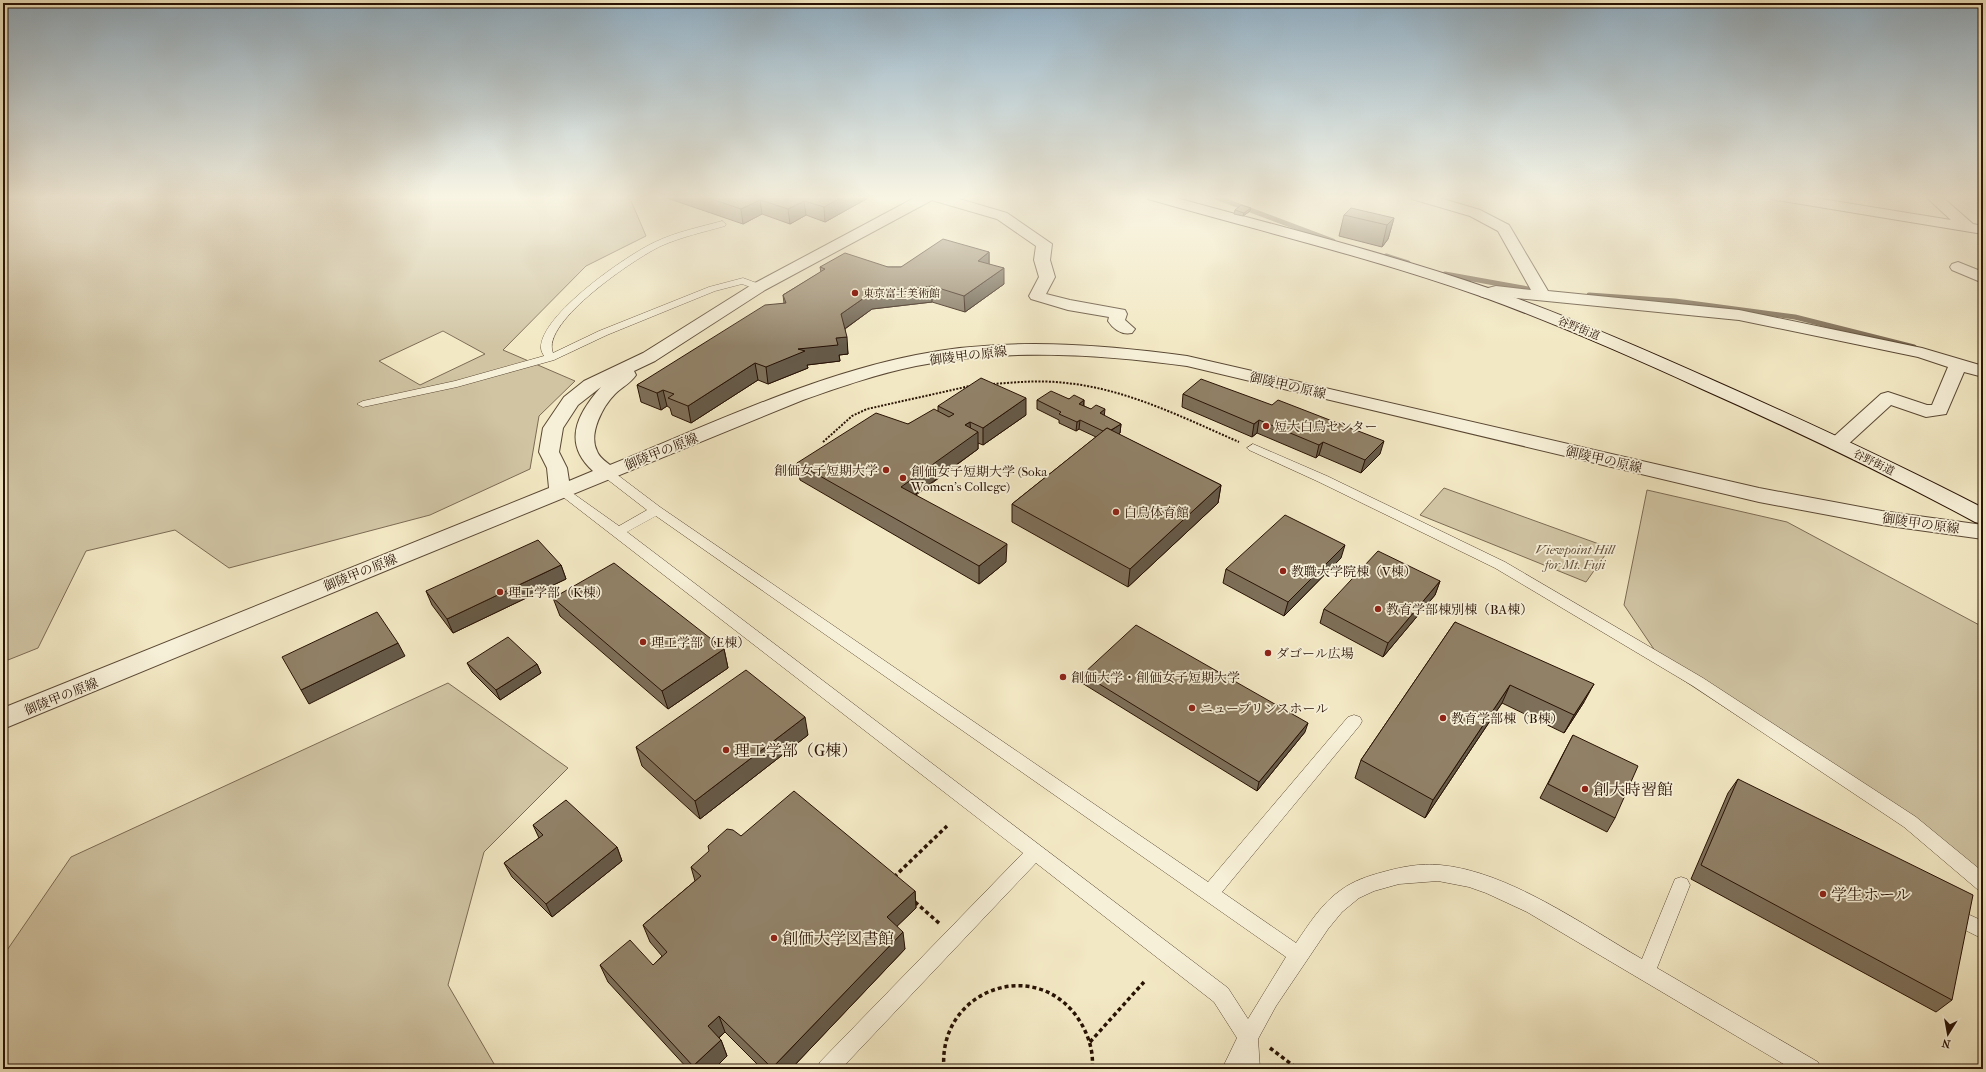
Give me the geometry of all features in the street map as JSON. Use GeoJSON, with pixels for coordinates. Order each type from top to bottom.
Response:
{"type":"FeatureCollection","features":[{"type":"Feature","properties":{"kind":"street"},"geometry":{"type":"LineString","coordinates":[[560,490],[557,468],[549,452],[553,428],[571,402],[591,385],[649,357],[759,287],[833,246]]}},
{"type":"Feature","properties":{"kind":"street"},"geometry":{"type":"LineString","coordinates":[[1044,246],[1042,260],[1047,277],[1037,296],[1068,305],[1119,314],[1116,321],[1126,329]]}},
{"type":"Feature","properties":{"kind":"street","name":"谷野街道"},"geometry":{"type":"LineString","coordinates":[[1330,246],[1486,293],[1603,338],[1837,444],[1916,482],[1983,517]]}},
{"type":"Feature","properties":{"kind":"street"},"geometry":{"type":"LineString","coordinates":[[1514,246],[1540,292]]}},
{"type":"Feature","properties":{"kind":"street"},"geometry":{"type":"LineString","coordinates":[[1958,267],[1983,278]]}},
{"type":"Feature","properties":{"kind":"street"},"geometry":{"type":"LineString","coordinates":[[1486,293],[1496,291],[1540,292],[1612,304],[1739,315],[1914,351],[1983,372]]}},
{"type":"Feature","properties":{"kind":"street","name":"御陵甲の原線"},"geometry":{"type":"LineString","coordinates":[[3,720],[560,490],[607,473],[824,385],[885,368],[940,356],[1004,349],[1065,349],[1128,353],[1187,361],[1759,495],[1882,518],[1983,532]]}},
{"type":"Feature","properties":{"kind":"street"},"geometry":{"type":"LineString","coordinates":[[607,473],[592,459],[585,447],[586,430],[594,410],[606,393],[649,357]]}},
{"type":"Feature","properties":{"kind":"street"},"geometry":{"type":"LineString","coordinates":[[1837,444],[1888,398],[1926,411],[1939,410],[1958,364]]}},
{"type":"Feature","properties":{"kind":"lane"},"geometry":{"type":"LineString","coordinates":[[550,358],[546,348],[550,335],[584,293],[629,260],[655,246]]}},
{"type":"Feature","properties":{"kind":"lane"},"geometry":{"type":"LineString","coordinates":[[363,404],[457,384],[550,358],[603,333],[712,289],[742,281],[759,287]]}},
{"type":"Feature","properties":{"kind":"lane"},"geometry":{"type":"LineString","coordinates":[[1252,448],[1323,479],[1494,562],[1684,674],[1910,822],[1983,883]]}},
{"type":"Feature","properties":{"kind":"lane"},"geometry":{"type":"LineString","coordinates":[[607,473],[656,510],[1298,955]]}},
{"type":"Feature","properties":{"kind":"lane"},"geometry":{"type":"LineString","coordinates":[[560,490],[618,532],[1221,995],[1248,1037],[1250,1069]]}},
{"type":"Feature","properties":{"kind":"lane"},"geometry":{"type":"LineString","coordinates":[[618,532],[656,510]]}},
{"type":"Feature","properties":{"kind":"lane"},"geometry":{"type":"LineString","coordinates":[[1210,893],[1354,721]]}},
{"type":"Feature","properties":{"kind":"lane"},"geometry":{"type":"LineString","coordinates":[[827,1069],[1035,852]]}},
{"type":"Feature","properties":{"kind":"lane"},"geometry":{"type":"LineString","coordinates":[[1232,1069],[1248,1037],[1298,955],[1330,911],[1353,892],[1382,880],[1413,873],[1447,873],[1492,885],[1570,928],[1811,1069]]}},
{"type":"Feature","properties":{"kind":"lane"},"geometry":{"type":"LineString","coordinates":[[1646,972],[1681,885]]}},
{"type":"Feature","properties":{"kind":"lane"},"geometry":{"type":"LineString","coordinates":[[1963,920],[1983,930]]}},
{"type":"Feature","properties":{"kind":"path"},"geometry":{"type":"LineString","coordinates":[[992,384],[1042,381],[1071,384],[1107,392],[1146,404],[1252,448]]}},
{"type":"Feature","properties":{"kind":"path"},"geometry":{"type":"LineString","coordinates":[[823,442],[852,416],[867,409],[962,387],[977,386]]}},
{"type":"Feature","properties":{"kind":"path"},"geometry":{"type":"LineString","coordinates":[[889,882],[947,826]]}},
{"type":"Feature","properties":{"kind":"path"},"geometry":{"type":"LineString","coordinates":[[910,898],[954,936]]}},
{"type":"Feature","properties":{"kind":"path"},"geometry":{"type":"LineString","coordinates":[[1090,1042],[1144,982]]}},
{"type":"Feature","properties":{"kind":"path"},"geometry":{"type":"LineString","coordinates":[[944,1069],[943,1060],[946,1035],[958,1014],[975,997],[997,987],[1020,984],[1043,989],[1059,998],[1064,1001],[1080,1019],[1090,1042],[1092,1069]]}},
{"type":"Feature","properties":{"kind":"path"},"geometry":{"type":"LineString","coordinates":[[1248,1037],[1269,1047],[1295,1067],[1294,1069]]}},
{"type":"Feature","properties":{"kind":"green space"},"geometry":{"type":"Polygon","coordinates":[[[3,246],[626,246],[586,266],[503,350],[575,381],[539,416],[530,469],[430,515],[229,568],[175,530],[86,551],[38,648],[3,662],[3,246]],[[443,331],[379,361],[420,385],[485,354],[443,331]]]}},
{"type":"Feature","properties":{"kind":"green space","name":"Viewpoint Hill for Mt. Fuji"},"geometry":{"type":"Polygon","coordinates":[[[1444,488],[1610,548],[1586,582],[1420,515],[1444,488]]]}},
{"type":"Feature","properties":{"kind":"green space"},"geometry":{"type":"Polygon","coordinates":[[[1647,490],[1787,522],[1983,627],[1983,877],[1668,670],[1624,605],[1647,490]]]}},
{"type":"Feature","properties":{"kind":"green space"},"geometry":{"type":"Polygon","coordinates":[[[448,683],[568,768],[484,852],[448,985],[497,1069],[3,1069],[3,956],[71,857],[448,683]]]}},
{"type":"Feature","properties":{"kind":"building"},"geometry":{"type":"Polygon","coordinates":[[[932,246],[968,246],[989,252],[978,261],[1004,268],[964,296],[932,286],[871,293],[841,314],[847,337],[836,338],[838,345],[798,349],[805,351],[766,367],[755,363],[688,406],[668,398],[674,394],[663,390],[657,393],[637,385],[765,305],[786,303],[783,295],[825,269],[820,267],[845,253],[888,267],[901,267],[932,246]]]}},
{"type":"Feature","properties":{"kind":"building"},"geometry":{"type":"Polygon","coordinates":[[[981,378],[1026,398],[983,428],[970,422],[965,425],[978,432],[901,487],[1007,544],[979,566],[797,463],[876,413],[908,424],[934,409],[949,417],[954,414],[938,406],[981,378]]]}},
{"type":"Feature","properties":{"kind":"building"},"geometry":{"type":"Polygon","coordinates":[[[1201,379],[1272,405],[1278,400],[1384,441],[1365,460],[1323,442],[1319,445],[1259,420],[1254,424],[1183,394],[1201,379]]]}},
{"type":"Feature","properties":{"kind":"building"},"geometry":{"type":"Polygon","coordinates":[[[1051,391],[1069,399],[1074,395],[1084,400],[1079,404],[1091,409],[1096,405],[1105,409],[1100,413],[1121,424],[1111,430],[1107,428],[1103,431],[1080,420],[1077,422],[1059,414],[1061,412],[1037,400],[1051,391]]]}},
{"type":"Feature","properties":{"kind":"building","name":"白鳥体育館"},"geometry":{"type":"Polygon","coordinates":[[[1107,428],[1221,485],[1130,569],[1012,504],[1107,428]]]}},
{"type":"Feature","properties":{"kind":"building","name":"教職大学院棟（V棟）"},"geometry":{"type":"Polygon","coordinates":[[[1285,515],[1345,545],[1288,602],[1226,569],[1285,515]]]}},
{"type":"Feature","properties":{"kind":"building"},"geometry":{"type":"Polygon","coordinates":[[[538,540],[561,565],[447,619],[426,591],[538,540]]]}},
{"type":"Feature","properties":{"kind":"building","name":"教育学部棟別棟（BA棟）"},"geometry":{"type":"Polygon","coordinates":[[[1378,551],[1440,581],[1388,643],[1324,609],[1378,551]]]}},
{"type":"Feature","properties":{"kind":"building","name":"理工学部（E棟）"},"geometry":{"type":"Polygon","coordinates":[[[614,563],[724,649],[662,691],[553,598],[614,563]]]}},
{"type":"Feature","properties":{"kind":"building"},"geometry":{"type":"Polygon","coordinates":[[[377,612],[398,643],[301,690],[282,657],[377,612]]]}},
{"type":"Feature","properties":{"kind":"building","name":"教育学部棟（B棟）"},"geometry":{"type":"Polygon","coordinates":[[[1455,622],[1594,684],[1574,715],[1510,685],[1433,800],[1361,760],[1455,622]]]}},
{"type":"Feature","properties":{"kind":"building","name":"ニュープリンスホール"},"geometry":{"type":"Polygon","coordinates":[[[1136,625],[1308,723],[1259,782],[1083,674],[1136,625]]]}},
{"type":"Feature","properties":{"kind":"building"},"geometry":{"type":"Polygon","coordinates":[[[508,637],[537,664],[496,690],[467,663],[508,637]]]}},
{"type":"Feature","properties":{"kind":"building","name":"理工学部（G棟）"},"geometry":{"type":"Polygon","coordinates":[[[746,670],[805,717],[695,801],[636,747],[746,670]]]}},
{"type":"Feature","properties":{"kind":"building","name":"創大時習館"},"geometry":{"type":"Polygon","coordinates":[[[1573,735],[1638,766],[1615,818],[1548,784],[1573,735]]]}},
{"type":"Feature","properties":{"kind":"building","name":"学生ホール"},"geometry":{"type":"Polygon","coordinates":[[[1738,779],[1973,895],[1952,1000],[1701,865],[1738,779]]]}},
{"type":"Feature","properties":{"kind":"building","name":"創価大学図書館"},"geometry":{"type":"Polygon","coordinates":[[[794,791],[915,891],[887,917],[903,932],[772,1068],[719,1016],[708,1026],[721,1040],[693,1066],[600,965],[630,940],[653,965],[667,952],[643,925],[701,876],[691,867],[709,851],[708,846],[727,829],[733,830],[741,836],[794,791]]]}},
{"type":"Feature","properties":{"kind":"building"},"geometry":{"type":"Polygon","coordinates":[[[566,800],[617,847],[546,904],[504,863],[543,835],[533,825],[566,800]]]}},
{"type":"Feature","properties":{"kind":"waterway"},"geometry":{"type":"LineString","coordinates":[[1386,256],[1408,263]]}},
{"type":"Feature","properties":{"kind":"waterway"},"geometry":{"type":"LineString","coordinates":[[1445,274],[1539,291]]}},
{"type":"Feature","properties":{"kind":"waterway"},"geometry":{"type":"LineString","coordinates":[[1589,295],[1675,301],[1795,317],[1914,347]]}},
{"type":"Feature","properties":{"kind":"place","name":"東京富士美術館"},"geometry":{"type":"Point","coordinates":[855,293]}},
{"type":"Feature","properties":{"kind":"place","name":"短大白鳥センター"},"geometry":{"type":"Point","coordinates":[1266,426]}},
{"type":"Feature","properties":{"kind":"place","name":"創価女子短期大学"},"geometry":{"type":"Point","coordinates":[886,470]}},
{"type":"Feature","properties":{"kind":"place","name":"創価女子短期大学 (Soka Women's College)"},"geometry":{"type":"Point","coordinates":[903,478]}},
{"type":"Feature","properties":{"kind":"place","name":"白鳥体育館"},"geometry":{"type":"Point","coordinates":[1116,512]}},
{"type":"Feature","properties":{"kind":"place","name":"教職大学院棟（V棟）"},"geometry":{"type":"Point","coordinates":[1283,571]}},
{"type":"Feature","properties":{"kind":"place","name":"理工学部（K棟）"},"geometry":{"type":"Point","coordinates":[500,592]}},
{"type":"Feature","properties":{"kind":"place","name":"教育学部棟別棟（BA棟）"},"geometry":{"type":"Point","coordinates":[1378,609]}},
{"type":"Feature","properties":{"kind":"place","name":"理工学部（E棟）"},"geometry":{"type":"Point","coordinates":[643,642]}},
{"type":"Feature","properties":{"kind":"place","name":"ダゴール広場"},"geometry":{"type":"Point","coordinates":[1268,653]}},
{"type":"Feature","properties":{"kind":"place","name":"創価大学・創価女子短期大学"},"geometry":{"type":"Point","coordinates":[1063,677]}},
{"type":"Feature","properties":{"kind":"place","name":"ニュープリンスホール"},"geometry":{"type":"Point","coordinates":[1192,708]}},
{"type":"Feature","properties":{"kind":"place","name":"教育学部棟（B棟）"},"geometry":{"type":"Point","coordinates":[1443,718]}},
{"type":"Feature","properties":{"kind":"place","name":"理工学部（G棟）"},"geometry":{"type":"Point","coordinates":[726,750]}},
{"type":"Feature","properties":{"kind":"place","name":"創大時習館"},"geometry":{"type":"Point","coordinates":[1585,789]}},
{"type":"Feature","properties":{"kind":"place","name":"学生ホール"},"geometry":{"type":"Point","coordinates":[1823,894]}},
{"type":"Feature","properties":{"kind":"place","name":"創価大学図書館"},"geometry":{"type":"Point","coordinates":[774,938]}}]}
